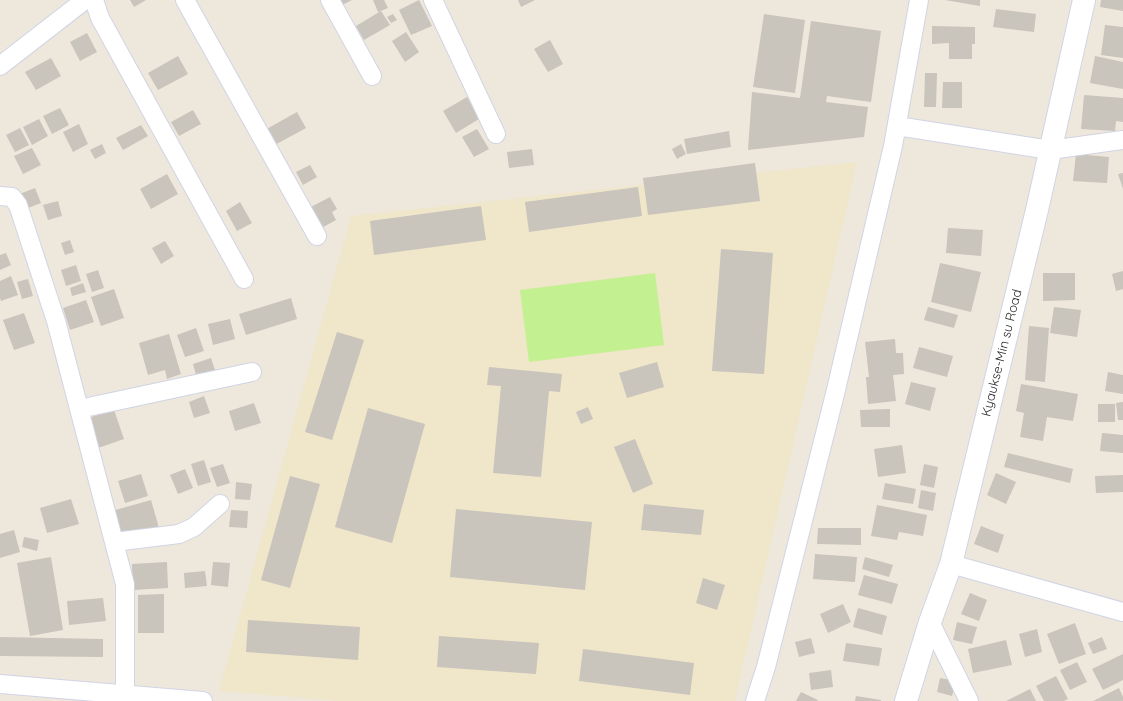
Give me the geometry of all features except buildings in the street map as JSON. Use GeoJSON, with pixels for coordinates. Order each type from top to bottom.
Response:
{"type":"FeatureCollection","features":[{"type":"Feature","properties":{"kind":"street"},"geometry":{"type":"LineString","coordinates":[[0,66],[85,0]]}},
{"type":"Feature","properties":{"kind":"street"},"geometry":{"type":"LineString","coordinates":[[94,0],[100,18],[244,279]]}},
{"type":"Feature","properties":{"kind":"street"},"geometry":{"type":"LineString","coordinates":[[185,0],[317,236]]}},
{"type":"Feature","properties":{"kind":"street"},"geometry":{"type":"LineString","coordinates":[[330,0],[372,76]]}},
{"type":"Feature","properties":{"kind":"street"},"geometry":{"type":"LineString","coordinates":[[433,0],[496,134]]}},
{"type":"Feature","properties":{"kind":"street"},"geometry":{"type":"LineString","coordinates":[[755,701],[768,659],[835,394],[893,146],[919,0]]}},
{"type":"Feature","properties":{"kind":"street","name":"Kyaukse-Min su Road"},"geometry":{"type":"LineString","coordinates":[[906,701],[930,622],[951,564],[1033,226],[1084,0]]}},
{"type":"Feature","properties":{"kind":"street"},"geometry":{"type":"LineString","coordinates":[[897,126],[1050,150],[1123,140]]}},
{"type":"Feature","properties":{"kind":"street"},"geometry":{"type":"LineString","coordinates":[[0,196],[12,197],[18,205],[56,321],[125,584],[125,695]]}},
{"type":"Feature","properties":{"kind":"street"},"geometry":{"type":"LineString","coordinates":[[79,410],[252,372]]}},
{"type":"Feature","properties":{"kind":"street"},"geometry":{"type":"LineString","coordinates":[[114,542],[179,534],[194,527],[220,504]]}},
{"type":"Feature","properties":{"kind":"street"},"geometry":{"type":"LineString","coordinates":[[951,564],[1123,612]]}},
{"type":"Feature","properties":{"kind":"street"},"geometry":{"type":"LineString","coordinates":[[930,622],[969,701]]}},
{"type":"Feature","properties":{"kind":"street"},"geometry":{"type":"LineString","coordinates":[[0,684],[203,701]]}},
{"type":"Feature","properties":{"kind":"shaded area"},"geometry":{"type":"Polygon","coordinates":[[[857,162],[735,701],[339,701],[219,691],[351,216],[857,162]]]}},
{"type":"Feature","properties":{"kind":"green space"},"geometry":{"type":"Polygon","coordinates":[[[655,273],[664,345],[529,362],[520,290],[655,273]]]}}]}
